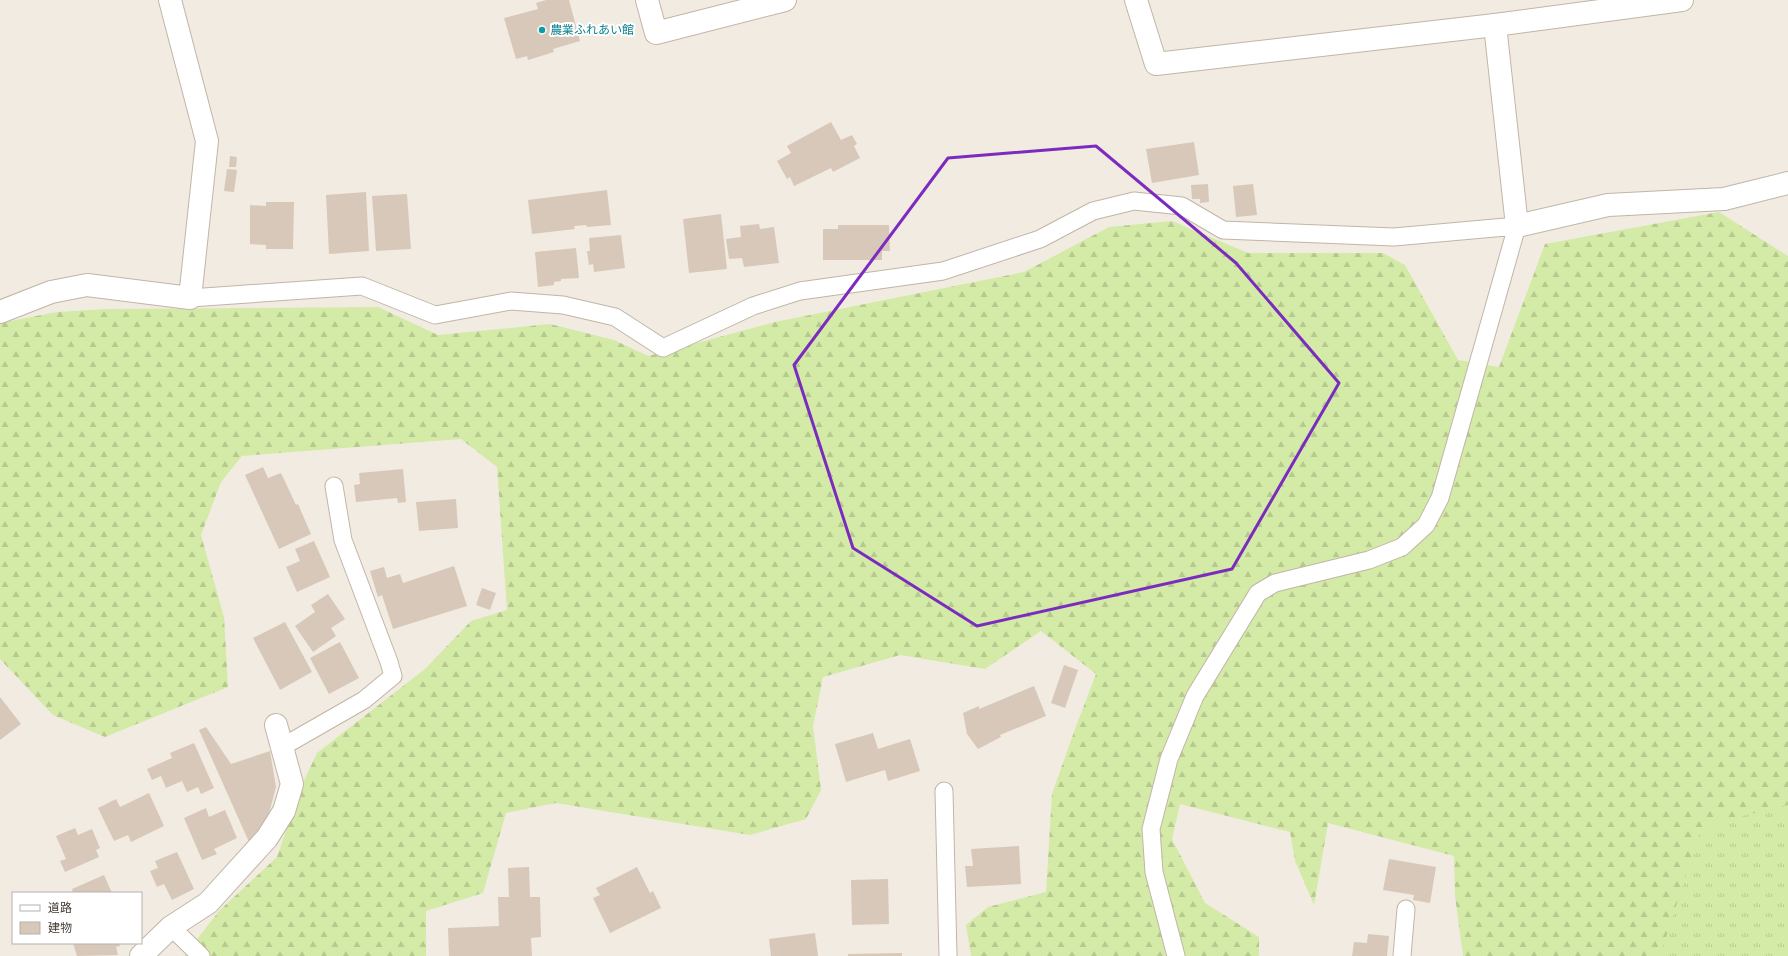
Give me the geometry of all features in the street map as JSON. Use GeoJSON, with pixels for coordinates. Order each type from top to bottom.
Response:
{"type":"FeatureCollection","features":[{"type":"Feature","properties":{"kind":"street"},"geometry":{"type":"LineString","coordinates":[[0,312],[51,292],[87,285],[190,298],[207,141],[170,0]]}},
{"type":"Feature","properties":{"kind":"street"},"geometry":{"type":"LineString","coordinates":[[647,0],[656,33],[785,0]]}},
{"type":"Feature","properties":{"kind":"street"},"geometry":{"type":"LineString","coordinates":[[1136,0],[1156,64],[1494,25],[1682,0]]}},
{"type":"Feature","properties":{"kind":"street"},"geometry":{"type":"LineString","coordinates":[[1494,25],[1517,226],[1608,205],[1724,199],[1788,184]]}},
{"type":"Feature","properties":{"kind":"street"},"geometry":{"type":"LineString","coordinates":[[141,956],[171,927],[208,903],[267,838],[284,811],[292,784],[276,726]]}},
{"type":"Feature","properties":{"kind":"lane"},"geometry":{"type":"LineString","coordinates":[[190,298],[362,286],[435,315],[511,301],[562,305],[615,317],[663,348],[753,306],[800,291],[943,271],[1040,240],[1093,211],[1134,201],[1182,206],[1223,230],[1394,237],[1517,226],[1440,498],[1426,525],[1402,547],[1369,560],[1275,583],[1258,593],[1195,696],[1168,759],[1152,829],[1154,872],[1176,956]]}},
{"type":"Feature","properties":{"kind":"lane"},"geometry":{"type":"LineString","coordinates":[[282,747],[364,700],[393,676],[343,540],[334,486]]}},
{"type":"Feature","properties":{"kind":"lane"},"geometry":{"type":"LineString","coordinates":[[944,791],[948,956]]}},
{"type":"Feature","properties":{"kind":"lane"},"geometry":{"type":"LineString","coordinates":[[1402,956],[1406,909]]}},
{"type":"Feature","properties":{"kind":"lane"},"geometry":{"type":"LineString","coordinates":[[171,927],[201,956]]}},
{"type":"Feature","properties":{"kind":"highlighted area"},"geometry":{"type":"Polygon","coordinates":[[[1096,146],[1236,263],[1339,383],[1232,569],[977,626],[853,548],[794,365],[948,158],[1096,146]]]}},
{"type":"Feature","properties":{"kind":"green space"},"geometry":{"type":"Polygon","coordinates":[[[1719,212],[1788,256],[1788,805],[1721,821],[1699,835],[1660,956],[1463,956],[1455,896],[1454,856],[1328,823],[1314,905],[1295,861],[1290,832],[1180,804],[1172,839],[1205,903],[1259,937],[1259,956],[971,956],[966,925],[988,907],[1046,892],[1052,794],[1096,674],[1041,631],[985,669],[900,655],[823,677],[813,726],[821,790],[806,819],[750,835],[556,803],[506,813],[483,893],[426,911],[426,956],[184,956],[219,911],[277,857],[302,785],[317,753],[425,669],[471,621],[507,610],[497,467],[461,439],[242,456],[221,482],[201,535],[224,617],[228,687],[105,737],[53,715],[0,659],[0,323],[57,312],[105,309],[378,307],[438,335],[550,324],[614,340],[648,356],[775,322],[1024,272],[1109,227],[1172,221],[1248,253],[1383,253],[1405,265],[1458,360],[1499,367],[1545,244],[1719,212]]]}},
{"type":"Feature","properties":{"kind":"green space"},"geometry":{"type":"Polygon","coordinates":[[[1788,768],[1788,956],[1621,956],[1683,792],[1788,768]]]}},
{"type":"Feature","properties":{"kind":"building","name":"農業ふれあい館"},"geometry":{"type":"Polygon","coordinates":[[[546,0],[569,0],[580,41],[553,49],[554,52],[528,60],[527,56],[516,59],[504,18],[538,9],[536,3],[546,0]]]}},
{"type":"Feature","properties":{"kind":"building"},"geometry":{"type":"Polygon","coordinates":[[[831,122],[841,140],[852,135],[857,144],[854,146],[860,158],[833,172],[831,168],[794,186],[790,177],[787,179],[777,161],[791,153],[787,146],[831,122]]]}},
{"type":"Feature","properties":{"kind":"building"},"geometry":{"type":"Polygon","coordinates":[[[1194,142],[1199,175],[1152,183],[1146,149],[1194,142]]]}},
{"type":"Feature","properties":{"kind":"building"},"geometry":{"type":"Polygon","coordinates":[[[230,156],[237,157],[236,167],[229,167],[230,156]]]}},
{"type":"Feature","properties":{"kind":"building"},"geometry":{"type":"Polygon","coordinates":[[[227,169],[237,170],[234,192],[224,191],[227,169]]]}},
{"type":"Feature","properties":{"kind":"building"},"geometry":{"type":"Polygon","coordinates":[[[1208,184],[1209,202],[1200,203],[1200,199],[1192,199],[1191,185],[1208,184]]]}},
{"type":"Feature","properties":{"kind":"building"},"geometry":{"type":"Polygon","coordinates":[[[1253,184],[1257,215],[1236,217],[1233,186],[1253,184]]]}},
{"type":"Feature","properties":{"kind":"building"},"geometry":{"type":"Polygon","coordinates":[[[607,190],[611,225],[587,227],[586,225],[574,226],[575,229],[532,234],[528,200],[607,190]]]}},
{"type":"Feature","properties":{"kind":"building"},"geometry":{"type":"Polygon","coordinates":[[[366,192],[369,251],[329,254],[326,195],[366,192]]]}},
{"type":"Feature","properties":{"kind":"building"},"geometry":{"type":"Polygon","coordinates":[[[407,194],[411,249],[376,251],[372,196],[407,194]]]}},
{"type":"Feature","properties":{"kind":"building"},"geometry":{"type":"Polygon","coordinates":[[[266,202],[294,202],[293,249],[266,249],[266,245],[250,244],[250,205],[266,206],[266,202]]]}},
{"type":"Feature","properties":{"kind":"building"},"geometry":{"type":"Polygon","coordinates":[[[721,214],[727,269],[689,273],[683,219],[721,214]]]}},
{"type":"Feature","properties":{"kind":"building"},"geometry":{"type":"Polygon","coordinates":[[[759,224],[760,229],[774,227],[779,263],[744,267],[742,258],[729,259],[726,239],[741,237],[740,226],[759,224]]]}},
{"type":"Feature","properties":{"kind":"building"},"geometry":{"type":"Polygon","coordinates":[[[838,225],[889,225],[890,251],[882,251],[882,260],[823,260],[823,229],[838,229],[838,225]]]}},
{"type":"Feature","properties":{"kind":"building"},"geometry":{"type":"Polygon","coordinates":[[[621,235],[625,268],[594,272],[593,264],[589,265],[587,251],[590,251],[589,238],[621,235]]]}},
{"type":"Feature","properties":{"kind":"building"},"geometry":{"type":"Polygon","coordinates":[[[576,248],[579,278],[561,279],[561,281],[554,282],[554,285],[538,287],[535,252],[576,248]]]}},
{"type":"Feature","properties":{"kind":"building"},"geometry":{"type":"Polygon","coordinates":[[[263,467],[268,478],[281,473],[296,505],[298,504],[311,534],[279,549],[245,475],[263,467]]]}},
{"type":"Feature","properties":{"kind":"building"},"geometry":{"type":"Polygon","coordinates":[[[403,469],[406,502],[398,503],[397,498],[356,502],[354,485],[360,484],[359,473],[403,469]]]}},
{"type":"Feature","properties":{"kind":"building"},"geometry":{"type":"Polygon","coordinates":[[[456,499],[458,528],[419,531],[416,502],[456,499]]]}},
{"type":"Feature","properties":{"kind":"building"},"geometry":{"type":"Polygon","coordinates":[[[314,541],[330,577],[297,592],[286,567],[300,561],[295,549],[314,541]]]}},
{"type":"Feature","properties":{"kind":"building"},"geometry":{"type":"Polygon","coordinates":[[[454,566],[467,606],[393,629],[382,595],[378,597],[370,571],[384,567],[387,578],[400,574],[403,583],[454,566]]]}},
{"type":"Feature","properties":{"kind":"building"},"geometry":{"type":"Polygon","coordinates":[[[482,588],[496,593],[490,610],[476,605],[482,588]]]}},
{"type":"Feature","properties":{"kind":"building"},"geometry":{"type":"Polygon","coordinates":[[[328,594],[345,619],[331,628],[336,636],[313,652],[295,626],[315,612],[311,605],[328,594]]]}},
{"type":"Feature","properties":{"kind":"building"},"geometry":{"type":"Polygon","coordinates":[[[285,622],[312,672],[280,690],[253,638],[285,622]]]}},
{"type":"Feature","properties":{"kind":"building"},"geometry":{"type":"Polygon","coordinates":[[[340,642],[359,678],[329,694],[310,658],[340,642]]]}},
{"type":"Feature","properties":{"kind":"building"},"geometry":{"type":"Polygon","coordinates":[[[1064,665],[1078,670],[1065,708],[1051,703],[1064,665]]]}},
{"type":"Feature","properties":{"kind":"building"},"geometry":{"type":"Polygon","coordinates":[[[1034,686],[1046,716],[1000,735],[1001,737],[978,749],[967,734],[963,713],[979,706],[979,709],[1034,686]]]}},
{"type":"Feature","properties":{"kind":"building"},"geometry":{"type":"Polygon","coordinates":[[[0,697],[21,724],[0,740],[0,697]]]}},
{"type":"Feature","properties":{"kind":"building"},"geometry":{"type":"Polygon","coordinates":[[[206,727],[231,764],[270,751],[276,787],[267,821],[249,842],[199,730],[206,727]]]}},
{"type":"Feature","properties":{"kind":"building"},"geometry":{"type":"Polygon","coordinates":[[[873,733],[878,749],[910,739],[920,771],[888,781],[885,770],[846,782],[835,744],[873,733]]]}},
{"type":"Feature","properties":{"kind":"building"},"geometry":{"type":"Polygon","coordinates":[[[194,743],[214,788],[201,794],[198,787],[187,792],[182,781],[166,788],[161,776],[152,780],[147,769],[172,758],[170,753],[194,743]]]}},
{"type":"Feature","properties":{"kind":"building"},"geometry":{"type":"Polygon","coordinates":[[[149,793],[164,826],[131,842],[128,835],[114,841],[98,808],[116,799],[120,807],[149,793]]]}},
{"type":"Feature","properties":{"kind":"building"},"geometry":{"type":"Polygon","coordinates":[[[206,808],[209,817],[225,810],[237,838],[214,849],[217,854],[202,860],[184,818],[206,808]]]}},
{"type":"Feature","properties":{"kind":"building"},"geometry":{"type":"Polygon","coordinates":[[[75,828],[78,835],[92,829],[100,848],[96,850],[99,857],[65,872],[60,861],[66,859],[56,836],[75,828]]]}},
{"type":"Feature","properties":{"kind":"building"},"geometry":{"type":"Polygon","coordinates":[[[1019,846],[1021,884],[967,887],[965,866],[973,866],[971,849],[1019,846]]]}},
{"type":"Feature","properties":{"kind":"building"},"geometry":{"type":"Polygon","coordinates":[[[177,852],[194,889],[172,900],[164,884],[157,887],[150,871],[158,868],[155,861],[177,852]]]}},
{"type":"Feature","properties":{"kind":"building"},"geometry":{"type":"Polygon","coordinates":[[[1389,859],[1436,867],[1430,903],[1413,900],[1414,895],[1383,890],[1389,859]]]}},
{"type":"Feature","properties":{"kind":"building"},"geometry":{"type":"Polygon","coordinates":[[[529,867],[530,897],[540,897],[541,937],[531,938],[532,956],[449,956],[448,928],[499,926],[498,897],[509,897],[508,868],[529,867]]]}},
{"type":"Feature","properties":{"kind":"building"},"geometry":{"type":"Polygon","coordinates":[[[637,867],[650,893],[653,891],[661,908],[610,933],[593,898],[600,895],[596,888],[637,867]]]}},
{"type":"Feature","properties":{"kind":"building"},"geometry":{"type":"Polygon","coordinates":[[[104,875],[112,892],[73,892],[72,889],[104,875]]]}},
{"type":"Feature","properties":{"kind":"building"},"geometry":{"type":"Polygon","coordinates":[[[888,879],[889,924],[852,925],[851,880],[888,879]]]}},
{"type":"Feature","properties":{"kind":"building"},"geometry":{"type":"Polygon","coordinates":[[[815,933],[818,956],[771,956],[769,939],[815,933]]]}},
{"type":"Feature","properties":{"kind":"building"},"geometry":{"type":"Polygon","coordinates":[[[1368,934],[1389,936],[1387,956],[1352,956],[1354,942],[1367,943],[1368,934]]]}},
{"type":"Feature","properties":{"kind":"building"},"geometry":{"type":"Polygon","coordinates":[[[73,944],[119,944],[120,946],[116,947],[118,955],[77,956],[73,944]]]}},
{"type":"Feature","properties":{"kind":"building"},"geometry":{"type":"Polygon","coordinates":[[[902,953],[902,956],[848,956],[848,954],[902,953]]]}},
{"type":"Feature","properties":{"kind":"place","name":"農業ふれあい館"},"geometry":{"type":"Point","coordinates":[542,30]}}]}
